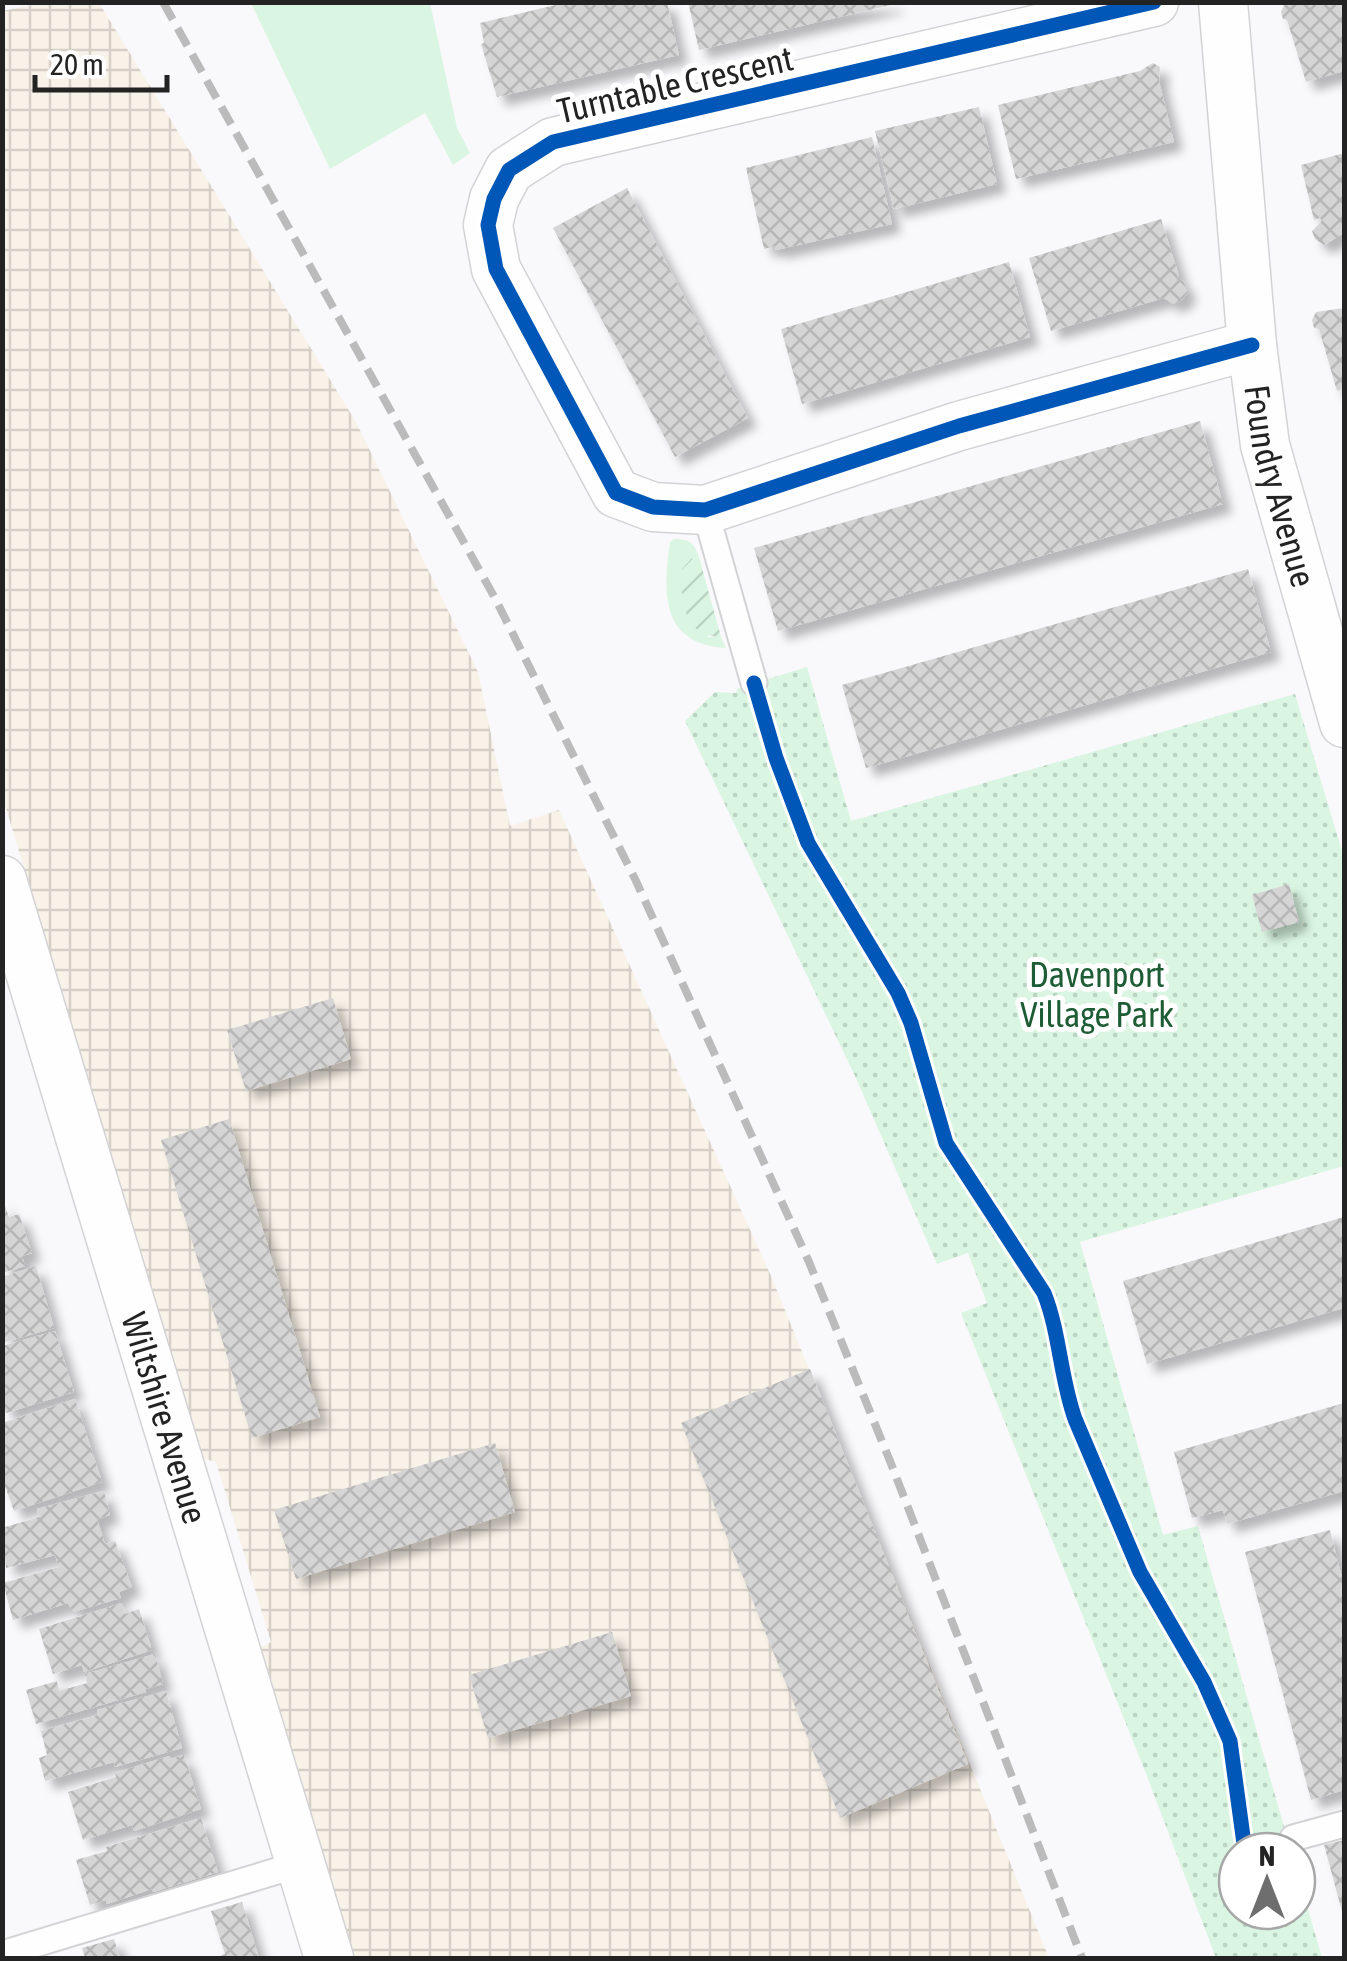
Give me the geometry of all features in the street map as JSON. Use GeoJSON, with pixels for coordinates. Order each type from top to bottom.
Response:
{"type":"FeatureCollection","features":[{"type":"Feature","properties":{"kind":"street","name":"Turntable Crescent"},"geometry":{"type":"LineString","coordinates":[[1154,2],[553,142],[509,170],[494,199],[488,225],[496,269],[616,493],[653,508],[705,510],[959,426],[1252,345]]}},
{"type":"Feature","properties":{"kind":"street","name":"Foundry Avenue"},"geometry":{"type":"LineString","coordinates":[[1223,2],[1252,345],[1266,445],[1344,723]]}},
{"type":"Feature","properties":{"kind":"street","name":"Wiltshire Avenue"},"geometry":{"type":"LineString","coordinates":[[2,880],[328,1958]]}},
{"type":"Feature","properties":{"kind":"lane"},"geometry":{"type":"LineString","coordinates":[[705,510],[754,682]]}},
{"type":"Feature","properties":{"kind":"lane"},"geometry":{"type":"LineString","coordinates":[[1317,1831],[1344,1824]]}},
{"type":"Feature","properties":{"kind":"lane"},"geometry":{"type":"LineString","coordinates":[[2,1954],[300,1864]]}},
{"type":"Feature","properties":{"kind":"shaded area"},"geometry":{"type":"Polygon","coordinates":[[[42,3],[99,3],[356,422],[478,672],[510,826],[559,810],[771,1276],[1049,1958],[355,1958],[261,1647],[271,1642],[216,1462],[201,1458],[3,798],[2,11],[42,3]]]}},
{"type":"Feature","properties":{"kind":"green space"},"geometry":{"type":"Polygon","coordinates":[[[251,3],[430,3],[457,128],[470,153],[453,165],[425,113],[330,169],[251,3]]]}},
{"type":"Feature","properties":{"kind":"green space"},"geometry":{"type":"Polygon","coordinates":[[[670,542],[690,542],[697,552],[699,557],[691,559],[708,637],[721,637],[726,648],[688,637],[677,626],[667,596],[670,542]]]}},
{"type":"Feature","properties":{"kind":"green space"},"geometry":{"type":"Polygon","coordinates":[[[699,557],[721,637],[699,631],[683,604],[682,569],[699,557]]]}},
{"type":"Feature","properties":{"kind":"green space","name":"Davenport Village Park"},"geometry":{"type":"Polygon","coordinates":[[[807,667],[851,821],[1295,694],[1344,858],[1344,1166],[1080,1242],[1163,1535],[1198,1526],[1285,1831],[1217,1831],[1217,1931],[1314,1931],[1322,1958],[1216,1958],[961,1313],[987,1303],[968,1253],[937,1264],[855,1076],[685,721],[715,692],[736,693],[738,688],[807,667]]]}},
{"type":"Feature","properties":{"kind":"building"},"geometry":{"type":"Polygon","coordinates":[[[568,2],[667,2],[679,55],[497,97],[481,44],[484,43],[480,23],[568,2]]]}},
{"type":"Feature","properties":{"kind":"building"},"geometry":{"type":"Polygon","coordinates":[[[688,2],[895,2],[895,4],[699,50],[688,2]]]}},
{"type":"Feature","properties":{"kind":"building"},"geometry":{"type":"Polygon","coordinates":[[[1344,2],[1344,71],[1306,82],[1281,12],[1285,3],[1344,2]]]}},
{"type":"Feature","properties":{"kind":"building"},"geometry":{"type":"Polygon","coordinates":[[[1153,63],[1160,67],[1159,81],[1174,142],[1016,179],[998,105],[1140,71],[1153,63]]]}},
{"type":"Feature","properties":{"kind":"building"},"geometry":{"type":"Polygon","coordinates":[[[979,107],[997,184],[894,209],[875,131],[979,107]]]}},
{"type":"Feature","properties":{"kind":"building"},"geometry":{"type":"Polygon","coordinates":[[[872,137],[892,224],[776,250],[775,246],[764,249],[746,168],[872,137]]]}},
{"type":"Feature","properties":{"kind":"building"},"geometry":{"type":"Polygon","coordinates":[[[1344,153],[1344,233],[1324,245],[1312,231],[1322,221],[1314,220],[1301,165],[1344,153]]]}},
{"type":"Feature","properties":{"kind":"building"},"geometry":{"type":"Polygon","coordinates":[[[627,188],[748,418],[675,457],[553,228],[627,188]]]}},
{"type":"Feature","properties":{"kind":"building"},"geometry":{"type":"Polygon","coordinates":[[[1161,219],[1176,276],[1184,282],[1187,293],[1182,300],[1173,304],[1164,298],[1051,331],[1029,258],[1161,219]]]}},
{"type":"Feature","properties":{"kind":"building"},"geometry":{"type":"Polygon","coordinates":[[[1009,262],[1030,337],[802,404],[781,329],[1009,262]]]}},
{"type":"Feature","properties":{"kind":"building"},"geometry":{"type":"Polygon","coordinates":[[[1344,308],[1344,389],[1337,391],[1319,329],[1314,328],[1312,320],[1316,312],[1344,308]]]}},
{"type":"Feature","properties":{"kind":"building"},"geometry":{"type":"Polygon","coordinates":[[[1200,421],[1223,504],[778,631],[754,548],[1200,421]]]}},
{"type":"Feature","properties":{"kind":"building"},"geometry":{"type":"Polygon","coordinates":[[[1248,569],[1271,652],[866,768],[842,685],[1248,569]]]}},
{"type":"Feature","properties":{"kind":"building"},"geometry":{"type":"Polygon","coordinates":[[[1289,884],[1299,922],[1262,932],[1252,895],[1289,884]]]}},
{"type":"Feature","properties":{"kind":"building"},"geometry":{"type":"Polygon","coordinates":[[[333,998],[351,1059],[246,1091],[227,1030],[333,998]]]}},
{"type":"Feature","properties":{"kind":"building"},"geometry":{"type":"Polygon","coordinates":[[[229,1119],[320,1417],[252,1438],[161,1140],[229,1119]]]}},
{"type":"Feature","properties":{"kind":"building"},"geometry":{"type":"Polygon","coordinates":[[[2,1198],[9,1217],[19,1214],[32,1253],[22,1256],[25,1266],[2,1273],[2,1198]]]}},
{"type":"Feature","properties":{"kind":"building"},"geometry":{"type":"Polygon","coordinates":[[[1344,1217],[1344,1308],[1147,1364],[1123,1281],[1344,1217]]]}},
{"type":"Feature","properties":{"kind":"building"},"geometry":{"type":"Polygon","coordinates":[[[36,1266],[54,1328],[2,1343],[2,1277],[36,1266]]]}},
{"type":"Feature","properties":{"kind":"building"},"geometry":{"type":"Polygon","coordinates":[[[55,1331],[74,1392],[6,1413],[2,1403],[2,1346],[55,1331]]]}},
{"type":"Feature","properties":{"kind":"building"},"geometry":{"type":"Polygon","coordinates":[[[810,1369],[968,1764],[840,1818],[681,1423],[810,1369]]]}},
{"type":"Feature","properties":{"kind":"building"},"geometry":{"type":"Polygon","coordinates":[[[75,1399],[102,1482],[14,1511],[2,1478],[2,1423],[75,1399]]]}},
{"type":"Feature","properties":{"kind":"building"},"geometry":{"type":"Polygon","coordinates":[[[1344,1403],[1344,1491],[1227,1524],[1223,1510],[1192,1518],[1174,1452],[1344,1403]]]}},
{"type":"Feature","properties":{"kind":"building"},"geometry":{"type":"Polygon","coordinates":[[[495,1443],[515,1512],[296,1579],[274,1510],[495,1443]]]}},
{"type":"Feature","properties":{"kind":"building"},"geometry":{"type":"Polygon","coordinates":[[[104,1491],[110,1515],[97,1519],[105,1544],[115,1541],[132,1587],[119,1592],[121,1598],[73,1612],[68,1603],[13,1620],[3,1583],[59,1567],[55,1555],[6,1568],[2,1528],[39,1517],[37,1509],[104,1491]]]}},
{"type":"Feature","properties":{"kind":"building"},"geometry":{"type":"Polygon","coordinates":[[[1330,1530],[1344,1586],[1344,1790],[1311,1800],[1245,1552],[1330,1530]]]}},
{"type":"Feature","properties":{"kind":"building"},"geometry":{"type":"Polygon","coordinates":[[[122,1603],[125,1614],[139,1609],[152,1650],[84,1672],[82,1665],[53,1674],[39,1629],[122,1603]]]}},
{"type":"Feature","properties":{"kind":"building"},"geometry":{"type":"Polygon","coordinates":[[[612,1632],[631,1696],[488,1738],[469,1675],[612,1632]]]}},
{"type":"Feature","properties":{"kind":"building"},"geometry":{"type":"Polygon","coordinates":[[[155,1654],[163,1684],[36,1724],[26,1690],[57,1681],[59,1691],[87,1683],[85,1674],[155,1654]]]}},
{"type":"Feature","properties":{"kind":"building"},"geometry":{"type":"Polygon","coordinates":[[[166,1691],[182,1748],[45,1781],[39,1758],[47,1755],[41,1731],[166,1691]]]}},
{"type":"Feature","properties":{"kind":"building"},"geometry":{"type":"Polygon","coordinates":[[[184,1755],[201,1809],[134,1831],[132,1825],[83,1840],[68,1792],[116,1777],[115,1773],[184,1755]]]}},
{"type":"Feature","properties":{"kind":"building"},"geometry":{"type":"Polygon","coordinates":[[[201,1818],[218,1872],[107,1904],[106,1900],[90,1905],[76,1860],[201,1818]]]}},
{"type":"Feature","properties":{"kind":"building"},"geometry":{"type":"Polygon","coordinates":[[[1344,1840],[1344,1915],[1343,1915],[1324,1845],[1344,1840]]]}},
{"type":"Feature","properties":{"kind":"building"},"geometry":{"type":"Polygon","coordinates":[[[242,1902],[259,1958],[214,1958],[225,1954],[211,1911],[242,1902]]]}},
{"type":"Feature","properties":{"kind":"building"},"geometry":{"type":"Polygon","coordinates":[[[114,1939],[120,1958],[85,1958],[82,1948],[114,1939]]]}},
{"type":"Feature","properties":{"kind":"railway"},"geometry":{"type":"LineString","coordinates":[[163,2],[496,600],[636,881],[809,1262],[1082,1958]]}},
{"type":"Feature","properties":{"kind":"cycle path"},"geometry":{"type":"LineString","coordinates":[[1154,2],[553,142],[509,170],[494,199],[488,225],[496,269],[616,493],[653,507],[705,510],[959,426],[1252,345]]}},
{"type":"Feature","properties":{"kind":"cycle path"},"geometry":{"type":"LineString","coordinates":[[754,683],[776,758],[808,843],[898,993],[911,1023],[946,1143],[1044,1293],[1075,1419],[1140,1572],[1204,1682],[1230,1741],[1242,1831]]}}]}
